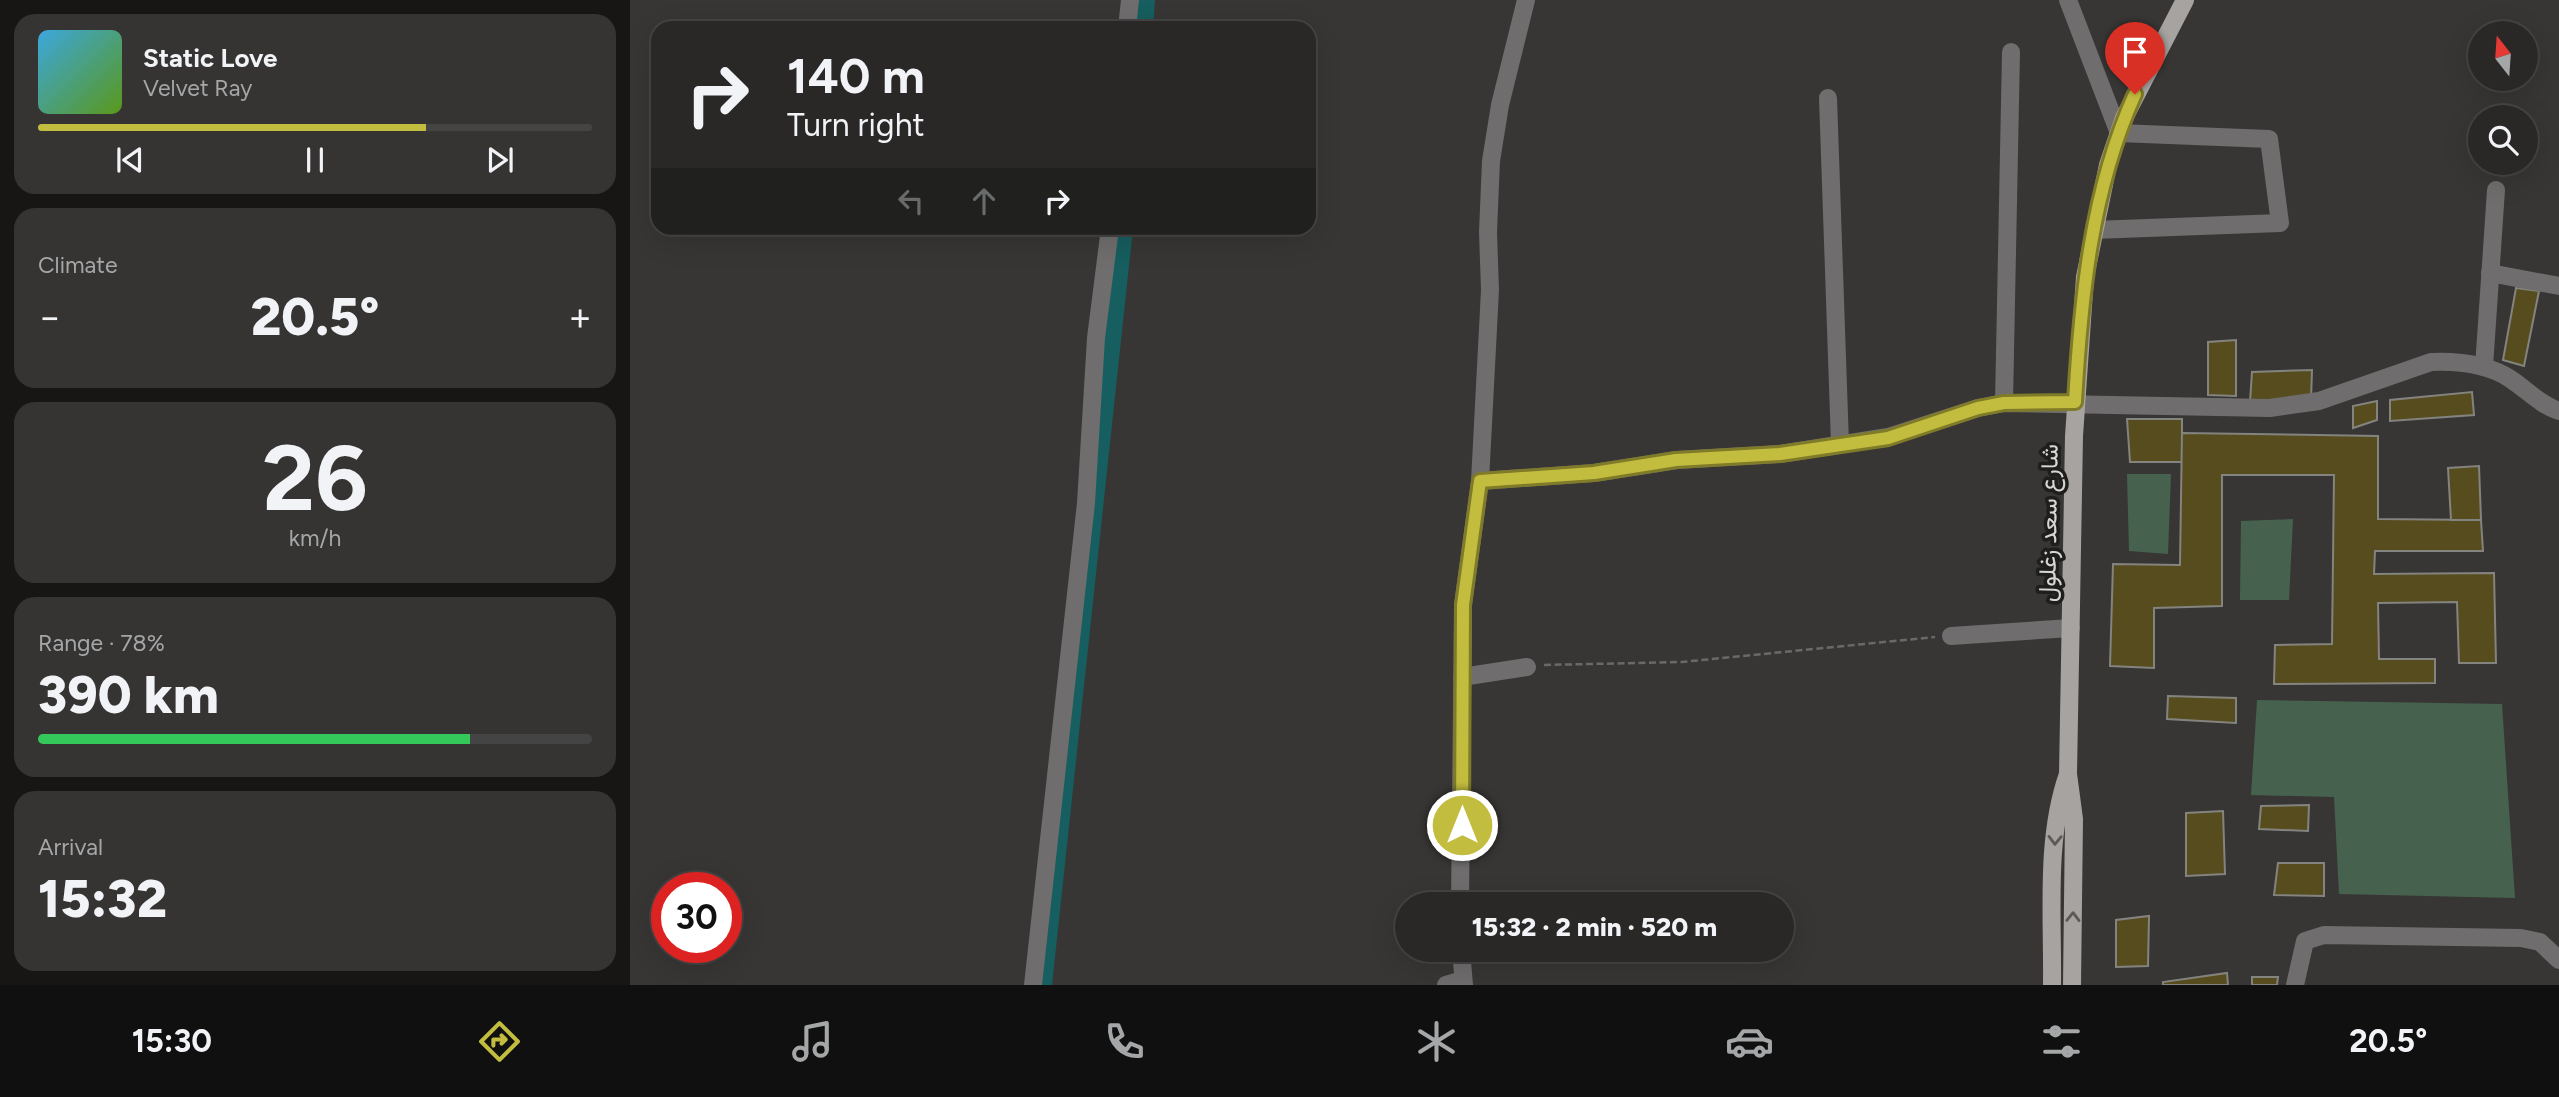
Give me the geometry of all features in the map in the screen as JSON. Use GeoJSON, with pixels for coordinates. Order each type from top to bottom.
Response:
{"type":"FeatureCollection","features":[{"type":"Feature","properties":{"kind":"main road","name":"شارع سعد زغلول"},"geometry":{"type":"LineString","coordinates":[[2072,985],[2074,819],[2068,774],[2075,402],[2085,277],[2108,165],[2119,133],[2146,71],[2185,0]]}},
{"type":"Feature","properties":{"kind":"main road","name":"شارع سعد زغلول"},"geometry":{"type":"LineString","coordinates":[[2052,985],[2055,830],[2060,797],[2068,774]]}},
{"type":"Feature","properties":{"kind":"street"},"geometry":{"type":"LineString","coordinates":[[1128,21],[1130,0]]}},
{"type":"Feature","properties":{"kind":"street"},"geometry":{"type":"LineString","coordinates":[[1460,892],[1464,580],[1480,481],[1490,290],[1488,232],[1491,161],[1496,125],[1526,0]]}},
{"type":"Feature","properties":{"kind":"street"},"geometry":{"type":"LineString","coordinates":[[2068,0],[2119,133],[2269,139],[2280,223],[2094,230]]}},
{"type":"Feature","properties":{"kind":"street"},"geometry":{"type":"LineString","coordinates":[[2004,403],[2011,52]]}},
{"type":"Feature","properties":{"kind":"street"},"geometry":{"type":"LineString","coordinates":[[1828,98],[1840,444]]}},
{"type":"Feature","properties":{"kind":"street"},"geometry":{"type":"LineString","coordinates":[[2484,367],[2496,190]]}},
{"type":"Feature","properties":{"kind":"street"},"geometry":{"type":"LineString","coordinates":[[1033,985],[1084,516],[1096,338],[1109,235]]}},
{"type":"Feature","properties":{"kind":"street"},"geometry":{"type":"LineString","coordinates":[[2490,273],[2559,286]]}},
{"type":"Feature","properties":{"kind":"street"},"geometry":{"type":"LineString","coordinates":[[1480,481],[1594,473],[1676,460],[1780,454],[1888,438],[1978,408],[2004,403],[2075,402],[2270,408],[2319,401],[2431,362],[2454,361],[2484,367],[2558,405]]}},
{"type":"Feature","properties":{"kind":"street"},"geometry":{"type":"LineString","coordinates":[[1951,636],[2071,628]]}},
{"type":"Feature","properties":{"kind":"street"},"geometry":{"type":"LineString","coordinates":[[1462,677],[1527,667]]}},
{"type":"Feature","properties":{"kind":"street"},"geometry":{"type":"LineString","coordinates":[[2295,985],[2305,940],[2323,934],[2521,938],[2540,942],[2559,960]]}},
{"type":"Feature","properties":{"kind":"street"},"geometry":{"type":"LineString","coordinates":[[1458,983],[1460,962]]}},
{"type":"Feature","properties":{"kind":"path"},"geometry":{"type":"LineString","coordinates":[[1527,667],[1553,663],[1682,662],[1778,650],[1951,636]]}},
{"type":"Feature","properties":{"kind":"green space"},"geometry":{"type":"Polygon","coordinates":[[[2127,474],[2171,474],[2168,554],[2129,551],[2127,474]]]}},
{"type":"Feature","properties":{"kind":"green space"},"geometry":{"type":"Polygon","coordinates":[[[2293,519],[2289,600],[2240,600],[2241,521],[2293,519]]]}},
{"type":"Feature","properties":{"kind":"green space"},"geometry":{"type":"Polygon","coordinates":[[[2257,700],[2502,704],[2515,898],[2339,894],[2334,797],[2251,795],[2257,700]]]}},
{"type":"Feature","properties":{"kind":"building"},"geometry":{"type":"Polygon","coordinates":[[[2516,288],[2539,291],[2524,366],[2503,360],[2516,288]]]}},
{"type":"Feature","properties":{"kind":"building"},"geometry":{"type":"Polygon","coordinates":[[[2236,340],[2236,396],[2208,395],[2208,342],[2236,340]]]}},
{"type":"Feature","properties":{"kind":"building"},"geometry":{"type":"Polygon","coordinates":[[[2312,370],[2311,400],[2250,402],[2252,372],[2312,370]]]}},
{"type":"Feature","properties":{"kind":"building"},"geometry":{"type":"Polygon","coordinates":[[[2472,392],[2474,415],[2390,421],[2390,400],[2472,392]]]}},
{"type":"Feature","properties":{"kind":"building"},"geometry":{"type":"Polygon","coordinates":[[[2377,401],[2377,420],[2353,428],[2353,406],[2377,401]]]}},
{"type":"Feature","properties":{"kind":"building"},"geometry":{"type":"Polygon","coordinates":[[[2127,419],[2182,419],[2182,462],[2130,462],[2127,419]]]}},
{"type":"Feature","properties":{"kind":"building"},"geometry":{"type":"Polygon","coordinates":[[[2182,433],[2378,436],[2378,519],[2481,520],[2483,551],[2375,551],[2374,574],[2494,573],[2496,663],[2459,663],[2457,602],[2378,603],[2379,659],[2435,659],[2435,683],[2274,684],[2275,645],[2332,644],[2334,475],[2222,475],[2222,606],[2154,608],[2154,668],[2110,666],[2113,564],[2180,565],[2182,433]]]}},
{"type":"Feature","properties":{"kind":"building"},"geometry":{"type":"Polygon","coordinates":[[[2479,466],[2481,520],[2451,520],[2448,468],[2479,466]]]}},
{"type":"Feature","properties":{"kind":"building"},"geometry":{"type":"Polygon","coordinates":[[[2168,696],[2236,698],[2236,723],[2167,719],[2168,696]]]}},
{"type":"Feature","properties":{"kind":"building"},"geometry":{"type":"Polygon","coordinates":[[[2309,805],[2308,831],[2259,829],[2261,806],[2309,805]]]}},
{"type":"Feature","properties":{"kind":"building"},"geometry":{"type":"Polygon","coordinates":[[[2223,811],[2225,874],[2186,876],[2186,813],[2223,811]]]}},
{"type":"Feature","properties":{"kind":"building"},"geometry":{"type":"Polygon","coordinates":[[[2278,863],[2324,863],[2324,896],[2274,895],[2278,863]]]}},
{"type":"Feature","properties":{"kind":"building"},"geometry":{"type":"Polygon","coordinates":[[[2149,916],[2148,966],[2116,967],[2116,920],[2149,916]]]}},
{"type":"Feature","properties":{"kind":"building"},"geometry":{"type":"Polygon","coordinates":[[[2227,973],[2228,985],[2163,985],[2163,982],[2227,973]]]}},
{"type":"Feature","properties":{"kind":"building"},"geometry":{"type":"Polygon","coordinates":[[[2252,977],[2278,977],[2277,985],[2252,985],[2252,977]]]}},
{"type":"Feature","properties":{"kind":"waterway"},"geometry":{"type":"LineString","coordinates":[[1144,21],[1146,0]]}},
{"type":"Feature","properties":{"kind":"waterway"},"geometry":{"type":"LineString","coordinates":[[1043,985],[1123,235]]}},
{"type":"Feature","properties":{"kind":"route"},"geometry":{"type":"LineString","coordinates":[[1462,825],[1464,580],[1480,481],[1594,473],[1676,460],[1780,454],[1888,438],[1919,430],[1978,408],[2004,403],[2075,402],[2085,277],[2097,211],[2108,165],[2135,94]]}}]}
